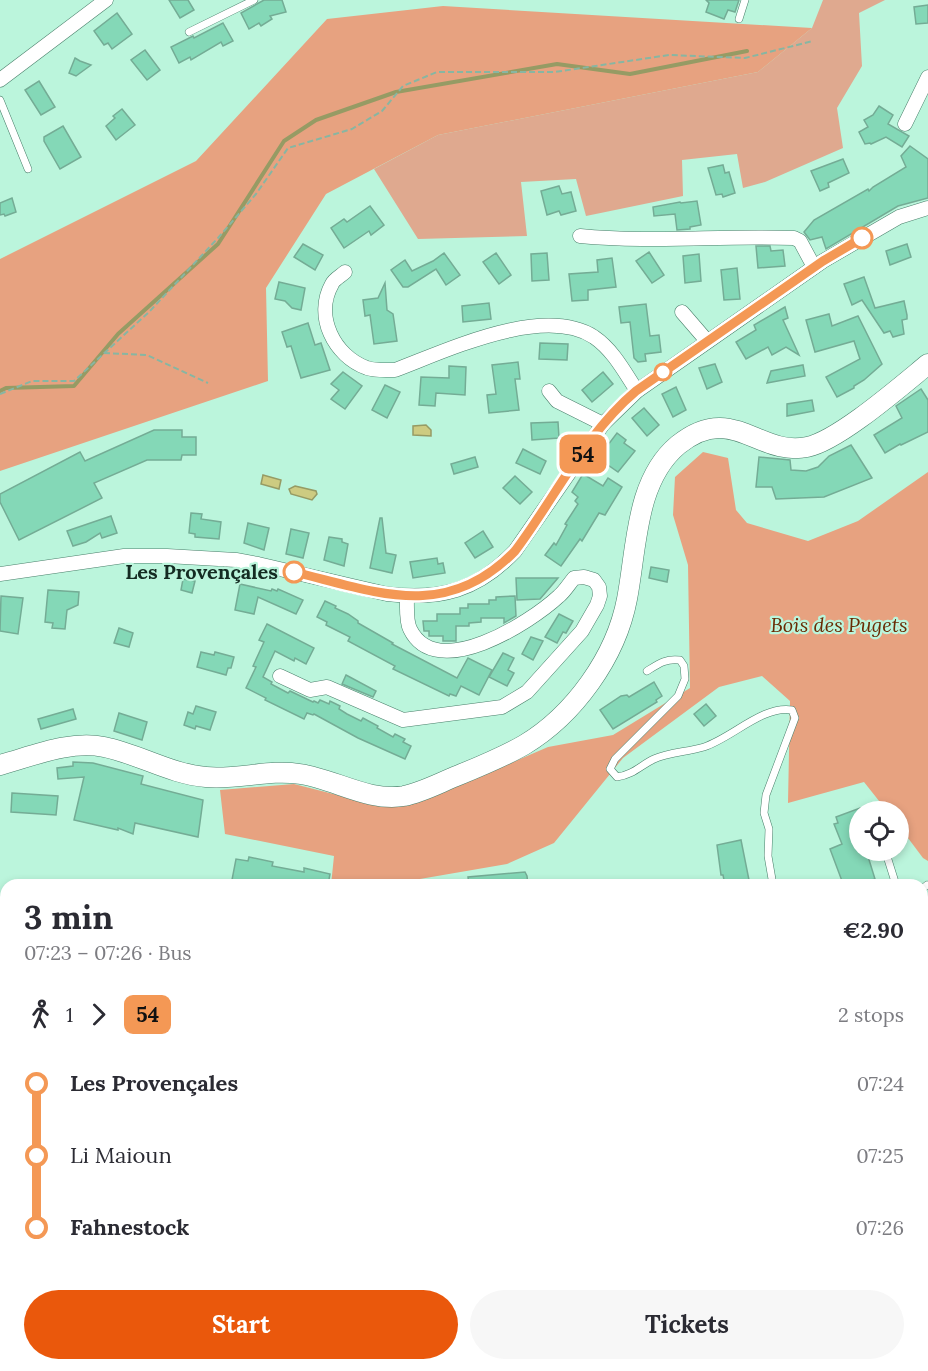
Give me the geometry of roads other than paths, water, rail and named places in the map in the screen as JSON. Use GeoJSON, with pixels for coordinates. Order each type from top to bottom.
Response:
{"type":"FeatureCollection","features":[{"type":"Feature","properties":{"kind":"main road"},"geometry":{"type":"LineString","coordinates":[[0,765],[65,747],[96,746],[114,749],[195,776],[220,778],[290,773],[320,778],[368,794],[391,797],[405,796],[426,789],[474,769],[517,749],[539,734],[575,701],[600,669],[614,642],[625,609],[640,520],[648,489],[658,469],[679,445],[705,430],[726,428],[742,431],[782,447],[810,446],[829,438],[844,428],[928,364]]}},
{"type":"Feature","properties":{"kind":"street"},"geometry":{"type":"LineString","coordinates":[[1,78],[106,0]]}},
{"type":"Feature","properties":{"kind":"street"},"geometry":{"type":"LineString","coordinates":[[904,124],[928,77]]}},
{"type":"Feature","properties":{"kind":"street"},"geometry":{"type":"LineString","coordinates":[[0,574],[124,556],[166,556],[236,560],[359,589],[407,597],[433,596],[460,590],[499,568],[515,551],[603,424],[636,391],[814,267],[899,217],[928,208]]}},
{"type":"Feature","properties":{"kind":"street"},"geometry":{"type":"LineString","coordinates":[[580,236],[670,240],[794,238],[800,241],[814,267]]}},
{"type":"Feature","properties":{"kind":"street"},"geometry":{"type":"LineString","coordinates":[[345,272],[332,282],[327,296],[328,332],[338,348],[353,361],[368,368],[381,371],[395,370],[498,332],[524,327],[571,327],[593,336],[613,354],[636,391]]}},
{"type":"Feature","properties":{"kind":"street"},"geometry":{"type":"LineString","coordinates":[[682,312],[707,341]]}},
{"type":"Feature","properties":{"kind":"street"},"geometry":{"type":"LineString","coordinates":[[549,391],[557,401],[603,424]]}},
{"type":"Feature","properties":{"kind":"street"},"geometry":{"type":"LineString","coordinates":[[280,676],[310,690],[327,687],[403,720],[502,707],[527,692],[582,631],[600,596],[599,587],[594,580],[584,577],[574,578],[560,596],[516,626],[475,647],[447,651],[431,649],[421,643],[409,628],[407,597]]}},
{"type":"Feature","properties":{"kind":"lane"},"geometry":{"type":"LineString","coordinates":[[189,32],[254,0]]}},
{"type":"Feature","properties":{"kind":"lane"},"geometry":{"type":"LineString","coordinates":[[739,20],[745,0]]}},
{"type":"Feature","properties":{"kind":"lane"},"geometry":{"type":"LineString","coordinates":[[0,100],[27,169]]}},
{"type":"Feature","properties":{"kind":"lane"},"geometry":{"type":"LineString","coordinates":[[647,671],[659,662],[680,660],[684,666],[685,680],[678,696],[615,759],[610,769],[617,777],[628,775],[656,758],[706,746],[769,712],[783,708],[792,710],[795,718],[766,795],[764,813],[769,829],[768,856],[772,879]]}},
{"type":"Feature","properties":{"kind":"lane"},"geometry":{"type":"LineString","coordinates":[[888,861],[894,879]]}},
{"type":"Feature","properties":{"kind":"waterway"},"geometry":{"type":"LineString","coordinates":[[0,391],[6,388],[74,386],[118,334],[218,244],[284,141],[316,120],[396,92],[557,64],[630,74],[747,51]]}},
{"type":"Feature","properties":{"kind":"place","name":"Les Provençales"},"geometry":{"type":"Point","coordinates":[294,572]}},
{"type":"Feature","properties":{"kind":"park label","name":"Bois des Pugets"},"geometry":{"type":"Point","coordinates":[839,625]}}]}
